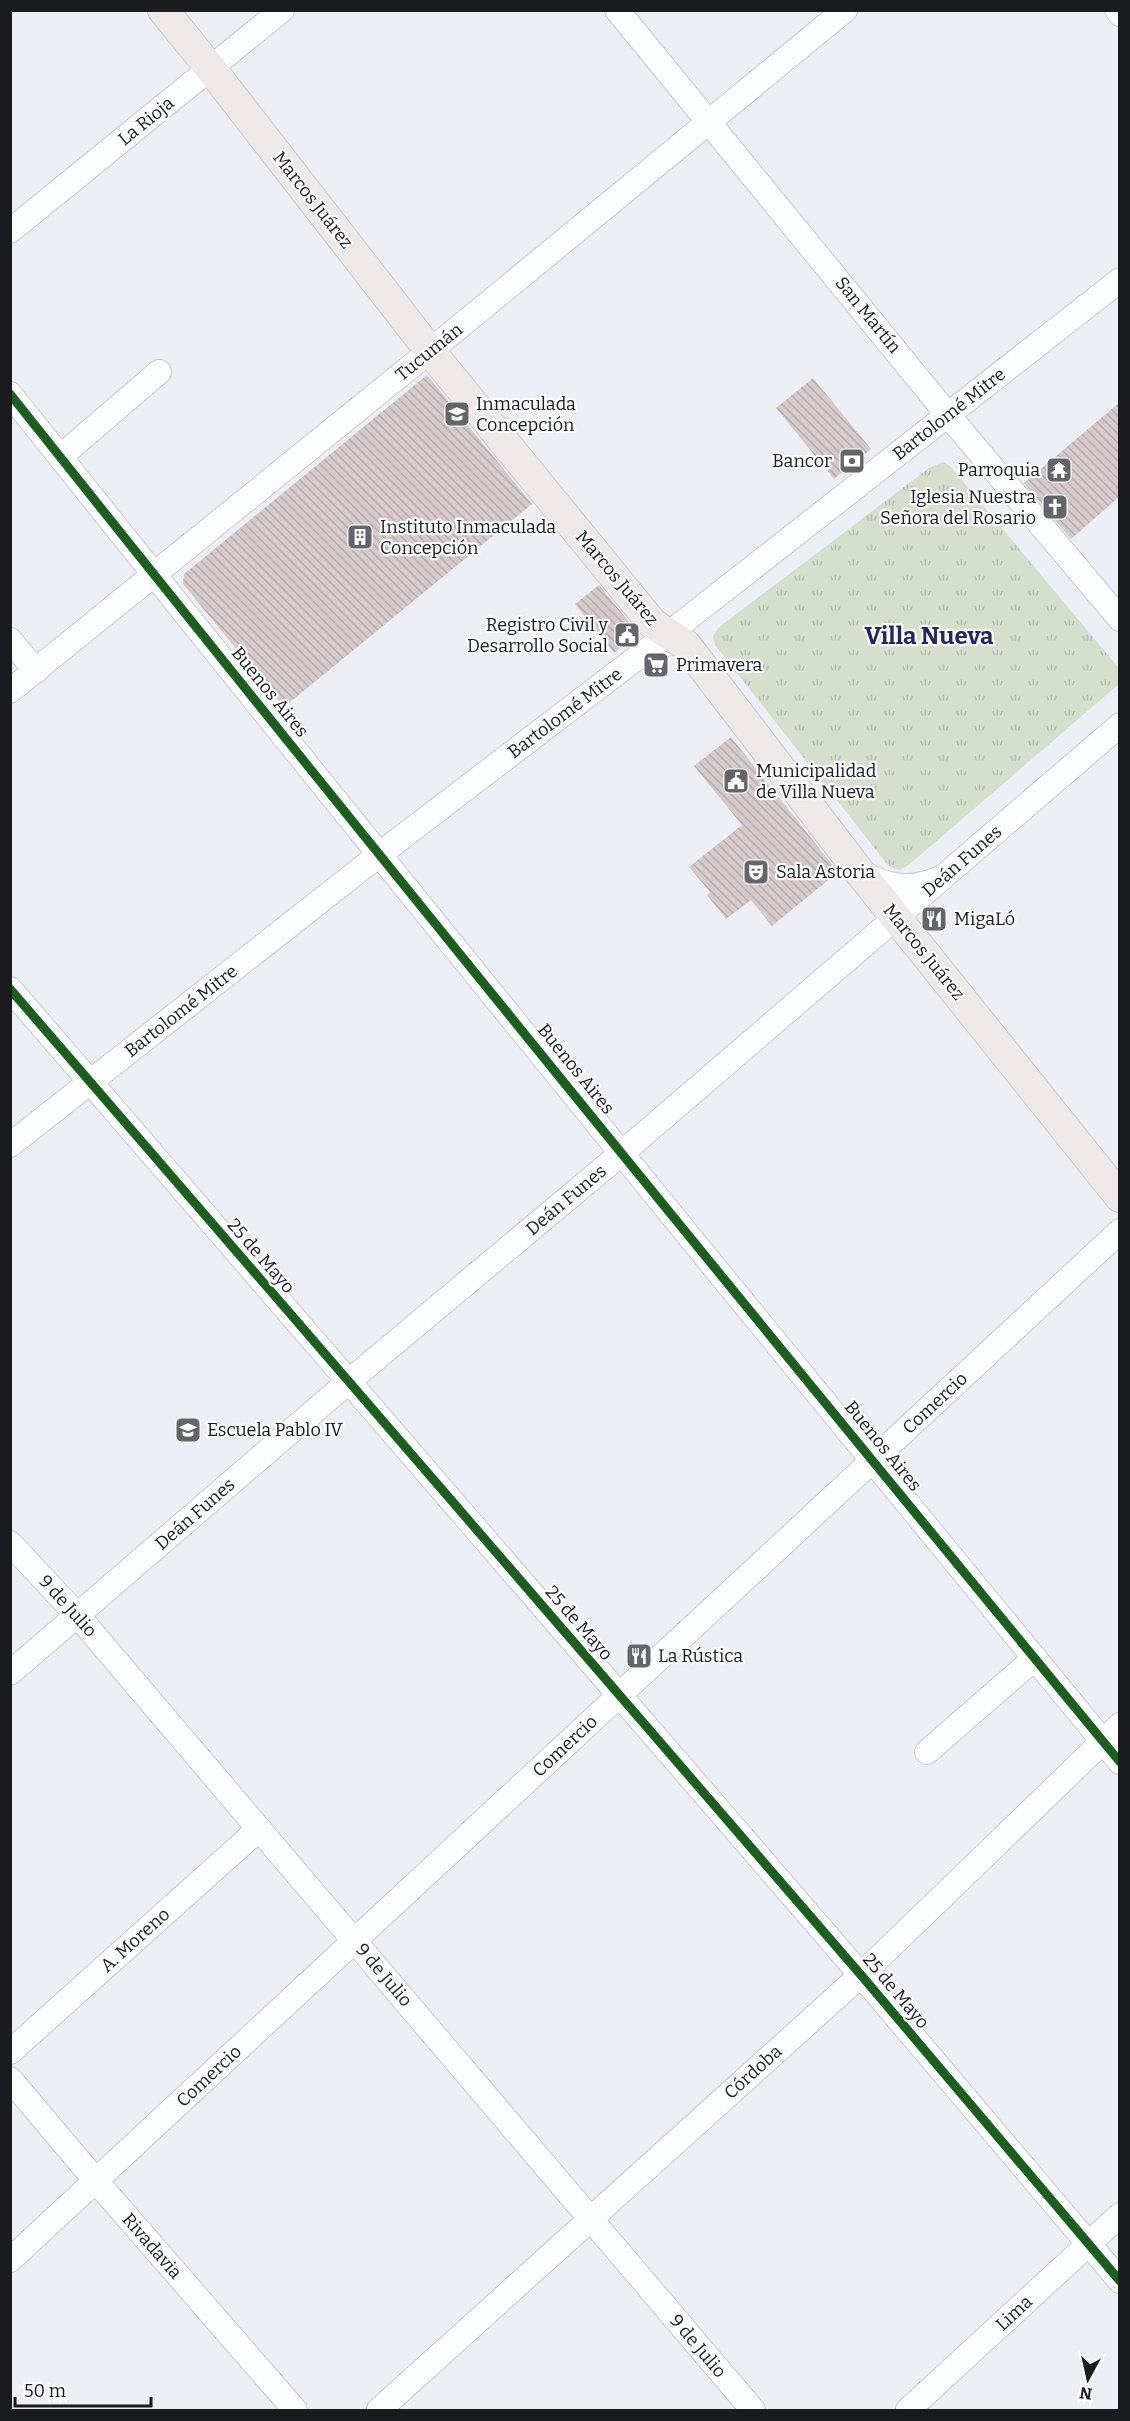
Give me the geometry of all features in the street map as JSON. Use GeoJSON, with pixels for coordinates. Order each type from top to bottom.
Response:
{"type":"FeatureCollection","features":[{"type":"Feature","properties":{"kind":"main road","name":"Marcos Juárez"},"geometry":{"type":"LineString","coordinates":[[163,10],[430,351],[653,624],[686,645],[858,870],[1119,1197]]}},
{"type":"Feature","properties":{"kind":"street","name":"La Rioja"},"geometry":{"type":"LineString","coordinates":[[10,231],[282,10]]}},
{"type":"Feature","properties":{"kind":"street","name":"San Martín"},"geometry":{"type":"LineString","coordinates":[[617,10],[1119,620]]}},
{"type":"Feature","properties":{"kind":"street","name":"Tucumán"},"geometry":{"type":"LineString","coordinates":[[10,691],[430,351],[845,10]]}},
{"type":"Feature","properties":{"kind":"street","name":"Bartolomé Mitre"},"geometry":{"type":"LineString","coordinates":[[10,1145],[380,854],[668,634],[1119,280]]}},
{"type":"Feature","properties":{"kind":"street"},"geometry":{"type":"LineString","coordinates":[[60,457],[159,372]]}},
{"type":"Feature","properties":{"kind":"street","name":"Buenos Aires"},"geometry":{"type":"LineString","coordinates":[[10,394],[622,1153],[1035,1658],[1111,1733],[1119,1762]]}},
{"type":"Feature","properties":{"kind":"street"},"geometry":{"type":"LineString","coordinates":[[10,640],[36,670]]}},
{"type":"Feature","properties":{"kind":"street","name":"Deán Funes"},"geometry":{"type":"LineString","coordinates":[[10,1673],[348,1382],[622,1153],[1119,725]]}},
{"type":"Feature","properties":{"kind":"street"},"geometry":{"type":"LineString","coordinates":[[858,870],[893,886],[916,886],[943,877]]}},
{"type":"Feature","properties":{"kind":"street","name":"25 de Mayo"},"geometry":{"type":"LineString","coordinates":[[10,989],[861,1975],[1119,2281]]}},
{"type":"Feature","properties":{"kind":"street","name":"Comercio"},"geometry":{"type":"LineString","coordinates":[[10,2260],[1119,1231]]}},
{"type":"Feature","properties":{"kind":"street","name":"9 de Julio"},"geometry":{"type":"LineString","coordinates":[[10,1544],[78,1616],[753,2410]]}},
{"type":"Feature","properties":{"kind":"street"},"geometry":{"type":"LineString","coordinates":[[927,1752],[1035,1658]]}},
{"type":"Feature","properties":{"kind":"street","name":"Córdoba"},"geometry":{"type":"LineString","coordinates":[[379,2410],[861,1975],[1111,1733]]}},
{"type":"Feature","properties":{"kind":"street","name":"A. Moreno"},"geometry":{"type":"LineString","coordinates":[[10,2052],[259,1829]]}},
{"type":"Feature","properties":{"kind":"street","name":"Rivadavia"},"geometry":{"type":"LineString","coordinates":[[10,2079],[295,2410]]}},
{"type":"Feature","properties":{"kind":"street","name":"Lima"},"geometry":{"type":"LineString","coordinates":[[908,2410],[1119,2215]]}},
{"type":"Feature","properties":{"kind":"green space"},"geometry":{"type":"Polygon","coordinates":[[[943,462],[951,467],[1117,666],[1119,684],[911,863],[902,869],[896,869],[887,864],[715,645],[713,636],[718,628],[929,468],[943,462]]]}},
{"type":"Feature","properties":{"kind":"building","name":"Instituto Inmaculada Concepción"},"geometry":{"type":"Polygon","coordinates":[[[427,375],[532,504],[284,707],[183,584],[184,574],[427,375]]]}},
{"type":"Feature","properties":{"kind":"building"},"geometry":{"type":"Polygon","coordinates":[[[813,378],[871,449],[834,479],[776,408],[813,378]]]}},
{"type":"Feature","properties":{"kind":"building"},"geometry":{"type":"Polygon","coordinates":[[[1119,403],[1119,497],[1071,539],[1024,483],[1119,403]]]}},
{"type":"Feature","properties":{"kind":"building"},"geometry":{"type":"Polygon","coordinates":[[[599,585],[638,633],[614,653],[575,604],[599,585]]]}},
{"type":"Feature","properties":{"kind":"building"},"geometry":{"type":"Polygon","coordinates":[[[731,737],[838,872],[772,926],[751,900],[726,919],[707,895],[710,892],[689,867],[742,825],[694,766],[731,737]]]}},
{"type":"Feature","properties":{"kind":"cycle path"},"geometry":{"type":"LineString","coordinates":[[10,394],[562,1081],[1120,1762]]}},
{"type":"Feature","properties":{"kind":"cycle path"},"geometry":{"type":"LineString","coordinates":[[10,989],[861,1975],[1120,2281]]}},
{"type":"Feature","properties":{"kind":"place","name":"Inmaculada Concepción"},"geometry":{"type":"Point","coordinates":[457,414]}},
{"type":"Feature","properties":{"kind":"place","name":"Bancor"},"geometry":{"type":"Point","coordinates":[852,461]}},
{"type":"Feature","properties":{"kind":"place","name":"Parroquia"},"geometry":{"type":"Point","coordinates":[1059,470]}},
{"type":"Feature","properties":{"kind":"place","name":"Iglesia Nuestra Señora del Rosario"},"geometry":{"type":"Point","coordinates":[1055,507]}},
{"type":"Feature","properties":{"kind":"place","name":"Instituto Inmaculada Concepción"},"geometry":{"type":"Point","coordinates":[360,537]}},
{"type":"Feature","properties":{"kind":"place","name":"Registro Civil y Desarrollo Social"},"geometry":{"type":"Point","coordinates":[627,635]}},
{"type":"Feature","properties":{"kind":"place","name":"Primavera"},"geometry":{"type":"Point","coordinates":[656,665]}},
{"type":"Feature","properties":{"kind":"place","name":"Municipalidad de Villa Nueva"},"geometry":{"type":"Point","coordinates":[736,781]}},
{"type":"Feature","properties":{"kind":"place","name":"Sala Astoria"},"geometry":{"type":"Point","coordinates":[756,872]}},
{"type":"Feature","properties":{"kind":"place","name":"MigaLó"},"geometry":{"type":"Point","coordinates":[934,919]}},
{"type":"Feature","properties":{"kind":"place","name":"Escuela Pablo IV"},"geometry":{"type":"Point","coordinates":[188,1430]}},
{"type":"Feature","properties":{"kind":"place","name":"La Rústica"},"geometry":{"type":"Point","coordinates":[639,1656]}},
{"type":"Feature","properties":{"kind":"district","name":"Villa Nueva"},"geometry":{"type":"Point","coordinates":[929,636]}}]}
